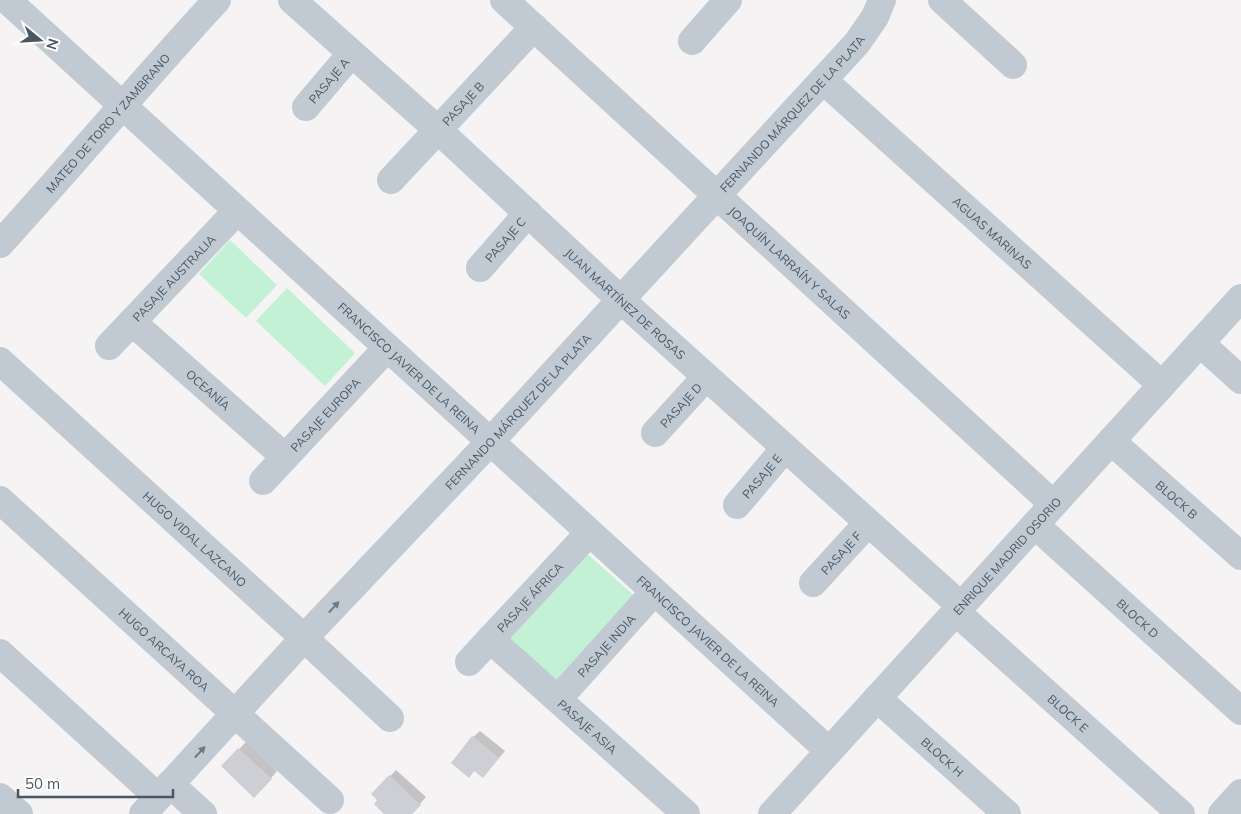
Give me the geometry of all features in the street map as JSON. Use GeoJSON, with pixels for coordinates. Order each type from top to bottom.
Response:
{"type":"FeatureCollection","features":[{"type":"Feature","properties":{"kind":"street","name":"MATEO DE TORO Y ZAMBRANO"},"geometry":{"type":"LineString","coordinates":[[0,244],[65,174],[121,106],[217,0]]}},
{"type":"Feature","properties":{"kind":"street","name":"JUAN MARTÍNEZ DE ROSAS"},"geometry":{"type":"LineString","coordinates":[[292,0],[437,129],[621,300],[868,522],[958,609]]}},
{"type":"Feature","properties":{"kind":"street","name":"JOAQUÍN LARRAÍN Y SALAS"},"geometry":{"type":"LineString","coordinates":[[504,0],[1053,504]]}},
{"type":"Feature","properties":{"kind":"street"},"geometry":{"type":"LineString","coordinates":[[692,41],[728,0]]}},
{"type":"Feature","properties":{"kind":"street","name":"FERNANDO MÁRQUEZ DE LA PLATA"},"geometry":{"type":"LineString","coordinates":[[157,799],[304,638],[490,442],[823,80],[862,36],[875,16],[882,0]]}},
{"type":"Feature","properties":{"kind":"street"},"geometry":{"type":"LineString","coordinates":[[942,0],[1013,65]]}},
{"type":"Feature","properties":{"kind":"street","name":"FRANCISCO JAVIER DE LA REINA"},"geometry":{"type":"LineString","coordinates":[[7,3],[829,751]]}},
{"type":"Feature","properties":{"kind":"street","name":"PASAJE B"},"geometry":{"type":"LineString","coordinates":[[391,180],[534,27]]}},
{"type":"Feature","properties":{"kind":"street","name":"PASAJE A"},"geometry":{"type":"LineString","coordinates":[[306,107],[351,54]]}},
{"type":"Feature","properties":{"kind":"street","name":"AGUAS MARINAS"},"geometry":{"type":"LineString","coordinates":[[823,80],[1162,385]]}},
{"type":"Feature","properties":{"kind":"street","name":"PASAJE AUSTRALIA"},"geometry":{"type":"LineString","coordinates":[[109,346],[237,211]]}},
{"type":"Feature","properties":{"kind":"street","name":"PASAJE C"},"geometry":{"type":"LineString","coordinates":[[480,268],[528,212]]}},
{"type":"Feature","properties":{"kind":"street","name":"ENRIQUE MADRID OSORIO"},"geometry":{"type":"LineString","coordinates":[[772,814],[1241,298]]}},
{"type":"Feature","properties":{"kind":"street","name":"OCEANÍA"},"geometry":{"type":"LineString","coordinates":[[132,322],[286,457]]}},
{"type":"Feature","properties":{"kind":"street"},"geometry":{"type":"LineString","coordinates":[[1200,343],[1241,380]]}},
{"type":"Feature","properties":{"kind":"street","name":"PASAJE EUROPA"},"geometry":{"type":"LineString","coordinates":[[263,481],[388,348]]}},
{"type":"Feature","properties":{"kind":"street","name":"HUGO VIDAL LAZCANO"},"geometry":{"type":"LineString","coordinates":[[0,361],[390,718]]}},
{"type":"Feature","properties":{"kind":"street","name":"PASAJE D"},"geometry":{"type":"LineString","coordinates":[[655,433],[706,377]]}},
{"type":"Feature","properties":{"kind":"street","name":"BLOCK B"},"geometry":{"type":"LineString","coordinates":[[1111,441],[1241,556]]}},
{"type":"Feature","properties":{"kind":"street","name":"PASAJE E"},"geometry":{"type":"LineString","coordinates":[[737,505],[785,448]]}},
{"type":"Feature","properties":{"kind":"street","name":"HUGO ARCAYA ROA"},"geometry":{"type":"LineString","coordinates":[[0,500],[330,800]]}},
{"type":"Feature","properties":{"kind":"street","name":"PASAJE F"},"geometry":{"type":"LineString","coordinates":[[813,583],[868,522]]}},
{"type":"Feature","properties":{"kind":"street","name":"BLOCK D"},"geometry":{"type":"LineString","coordinates":[[1035,525],[1241,711]]}},
{"type":"Feature","properties":{"kind":"street","name":"PASAJE ÁFRICA"},"geometry":{"type":"LineString","coordinates":[[469,662],[589,533]]}},
{"type":"Feature","properties":{"kind":"street","name":"PASAJE INDIA"},"geometry":{"type":"LineString","coordinates":[[558,699],[654,592]]}},
{"type":"Feature","properties":{"kind":"street","name":"BLOCK E"},"geometry":{"type":"LineString","coordinates":[[958,609],[1181,814]]}},
{"type":"Feature","properties":{"kind":"street","name":"PASAJE ASIA"},"geometry":{"type":"LineString","coordinates":[[490,639],[686,814]]}},
{"type":"Feature","properties":{"kind":"street"},"geometry":{"type":"LineString","coordinates":[[0,653],[157,799],[203,814]]}},
{"type":"Feature","properties":{"kind":"street","name":"BLOCK H"},"geometry":{"type":"LineString","coordinates":[[877,698],[1007,814]]}},
{"type":"Feature","properties":{"kind":"street"},"geometry":{"type":"LineString","coordinates":[[1222,814],[1241,793]]}},
{"type":"Feature","properties":{"kind":"street"},"geometry":{"type":"LineString","coordinates":[[0,797],[18,814]]}},
{"type":"Feature","properties":{"kind":"green space"},"geometry":{"type":"Polygon","coordinates":[[[230,240],[277,285],[246,318],[199,274],[230,240]]]}},
{"type":"Feature","properties":{"kind":"green space"},"geometry":{"type":"Polygon","coordinates":[[[287,288],[355,353],[325,386],[256,321],[287,288]]]}},
{"type":"Feature","properties":{"kind":"green space"},"geometry":{"type":"Polygon","coordinates":[[[584,551],[639,600],[557,690],[502,640],[584,551]]]}},
{"type":"Feature","properties":{"kind":"building"},"geometry":{"type":"Polygon","coordinates":[[[472,736],[499,758],[483,778],[474,771],[469,778],[451,763],[472,736]]]}},
{"type":"Feature","properties":{"kind":"building"},"geometry":{"type":"Polygon","coordinates":[[[238,748],[272,779],[254,798],[221,766],[238,748]]]}},
{"type":"Feature","properties":{"kind":"building"},"geometry":{"type":"Polygon","coordinates":[[[389,775],[421,805],[412,814],[384,814],[374,804],[377,800],[371,794],[389,775]]]}}]}
